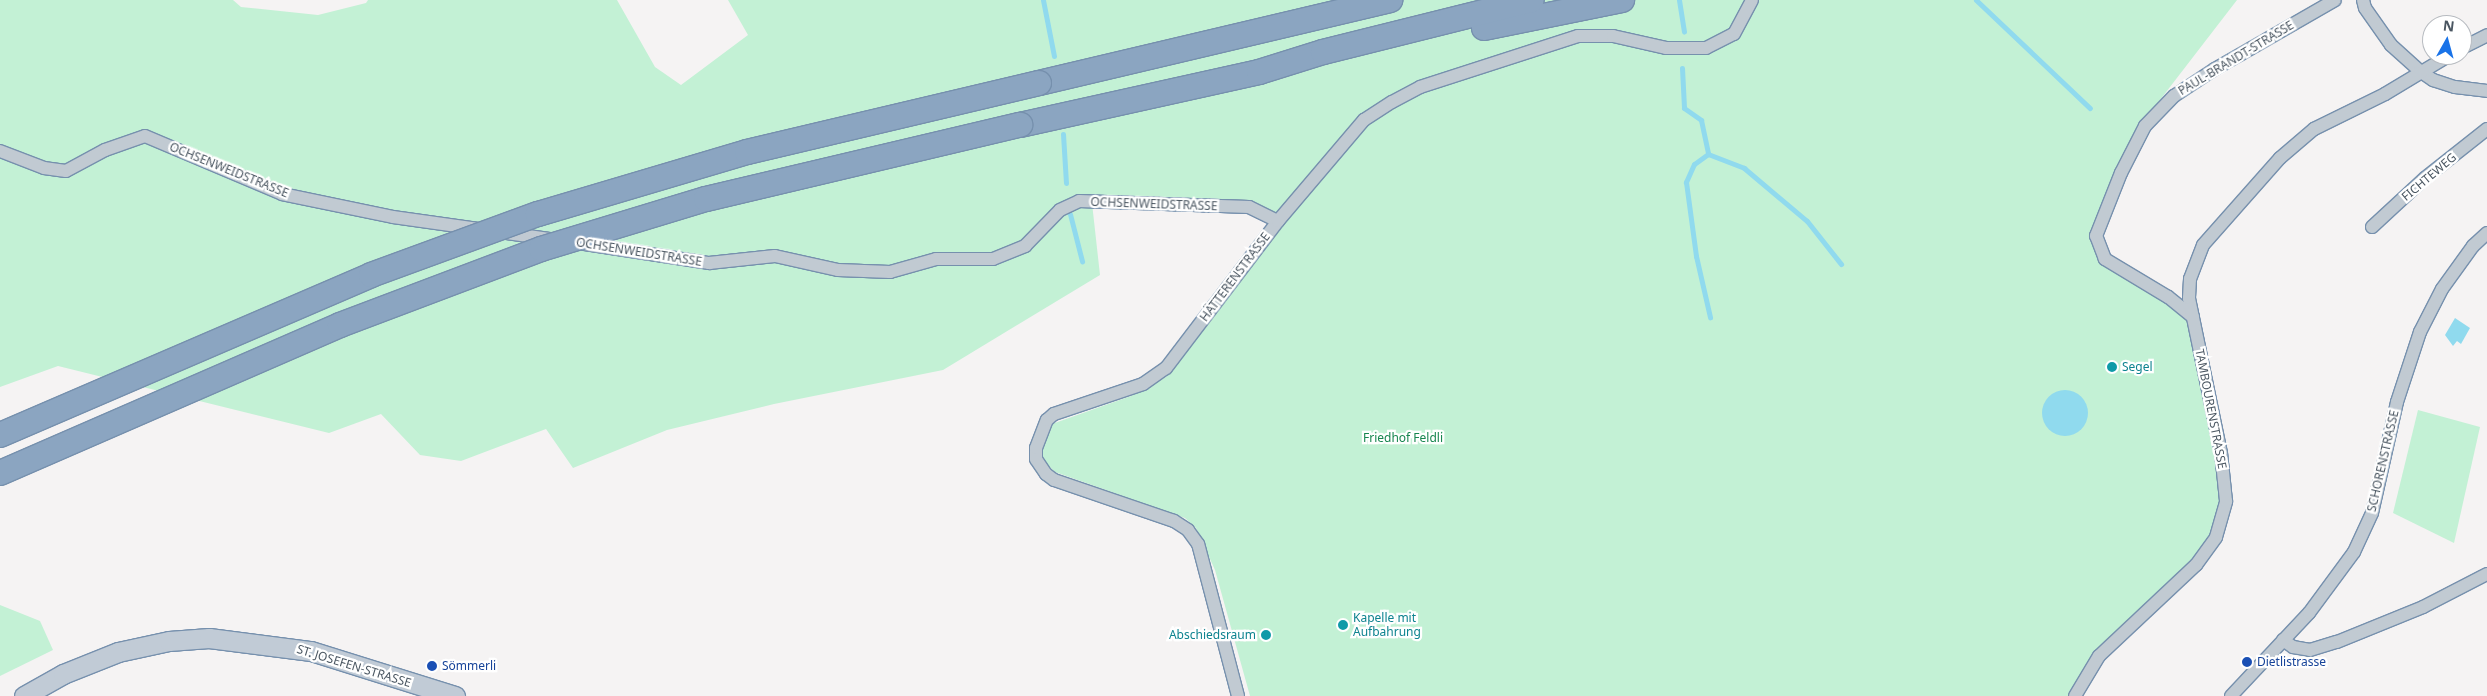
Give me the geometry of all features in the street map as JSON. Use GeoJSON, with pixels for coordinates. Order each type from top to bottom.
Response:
{"type":"FeatureCollection","features":[{"type":"Feature","properties":{"kind":"highway"},"geometry":{"type":"LineString","coordinates":[[0,435],[371,275],[514,222],[747,152],[1390,0]]}},
{"type":"Feature","properties":{"kind":"highway"},"geometry":{"type":"LineString","coordinates":[[0,473],[340,325],[516,258],[714,197],[1020,125],[1259,72],[1323,52],[1532,0]]}},
{"type":"Feature","properties":{"kind":"highway"},"geometry":{"type":"LineString","coordinates":[[1259,72],[1333,64],[1478,29],[1622,0]]}},
{"type":"Feature","properties":{"kind":"street","name":"HÄTTERENSTRASSE"},"geometry":{"type":"LineString","coordinates":[[1238,696],[1204,562],[1198,544],[1188,530],[1174,520],[1054,480],[1040,468],[1036,448],[1042,428],[1054,414],[1143,384],[1166,368],[1278,221],[1364,120],[1420,87],[1578,36],[1613,36],[1666,48],[1706,48],[1734,34],[1752,6],[1752,0]]}},
{"type":"Feature","properties":{"kind":"street","name":"PAUL-BRANDT-STRASSE"},"geometry":{"type":"LineString","coordinates":[[2193,318],[2168,297],[2105,259],[2096,236],[2121,173],[2145,126],[2174,96],[2214,69],[2335,0]]}},
{"type":"Feature","properties":{"kind":"street"},"geometry":{"type":"LineString","coordinates":[[2363,0],[2365,8],[2391,45],[2420,71],[2433,80],[2455,87],[2487,91]]}},
{"type":"Feature","properties":{"kind":"street"},"geometry":{"type":"LineString","coordinates":[[2472,43],[2487,35]]}},
{"type":"Feature","properties":{"kind":"street","name":"TAMBOURENSTRASSE"},"geometry":{"type":"LineString","coordinates":[[2075,696],[2099,656],[2196,565],[2216,537],[2226,501],[2221,453],[2193,318],[2190,279],[2202,245],[2280,158],[2314,129],[2385,94],[2431,65]]}},
{"type":"Feature","properties":{"kind":"street","name":"FICHTEWEG"},"geometry":{"type":"LineString","coordinates":[[2372,227],[2426,178],[2487,128]]}},
{"type":"Feature","properties":{"kind":"street","name":"OCHSENWEIDSTRASSE"},"geometry":{"type":"LineString","coordinates":[[0,151],[44,168],[66,171],[105,150],[145,136],[282,194],[393,217],[709,263],[775,256],[838,270],[890,272],[936,259],[993,259],[1026,246],[1060,210],[1079,201],[1249,207],[1278,221]]}},
{"type":"Feature","properties":{"kind":"street","name":"SCHORENSTRASSE"},"geometry":{"type":"LineString","coordinates":[[2231,696],[2309,613],[2354,552],[2372,513],[2397,402],[2420,332],[2442,289],[2473,246],[2487,233]]}},
{"type":"Feature","properties":{"kind":"street"},"geometry":{"type":"LineString","coordinates":[[2282,640],[2293,647],[2310,650],[2337,642],[2423,607],[2487,574]]}},
{"type":"Feature","properties":{"kind":"street","name":"ST. JOSEFEN-STRASSE"},"geometry":{"type":"LineString","coordinates":[[24,696],[63,674],[118,652],[169,641],[209,638],[311,651],[455,696]]}},
{"type":"Feature","properties":{"kind":"green space","name":"Friedhof Feldli"},"geometry":{"type":"Polygon","coordinates":[[[0,0],[233,0],[241,7],[318,15],[366,3],[368,0],[617,0],[655,67],[681,85],[748,35],[728,0],[2237,0],[2153,109],[2096,236],[2105,259],[2193,317],[2226,501],[2216,537],[2099,656],[2075,696],[1250,696],[1215,570],[1196,528],[1185,518],[1055,472],[1044,461],[1041,448],[1052,424],[1131,396],[1166,377],[1290,216],[1092,203],[1100,275],[943,370],[774,404],[667,430],[573,468],[546,429],[461,461],[420,455],[381,414],[329,433],[58,366],[0,387],[0,0]]]}},
{"type":"Feature","properties":{"kind":"green space"},"geometry":{"type":"Polygon","coordinates":[[[2418,410],[2480,427],[2454,543],[2393,513],[2418,410]]]}},
{"type":"Feature","properties":{"kind":"green space"},"geometry":{"type":"Polygon","coordinates":[[[0,605],[40,621],[53,650],[0,676],[0,605]]]}},
{"type":"Feature","properties":{"kind":"water"},"geometry":{"type":"Polygon","coordinates":[[[2455,318],[2470,328],[2461,344],[2457,341],[2453,346],[2445,335],[2455,318]]]}},
{"type":"Feature","properties":{"kind":"water"},"geometry":{"type":"Polygon","coordinates":[[[2065,390],[2078,394],[2084,400],[2088,413],[2084,426],[2078,432],[2065,436],[2052,432],[2046,426],[2042,413],[2046,400],[2052,394],[2065,390]]]}},
{"type":"Feature","properties":{"kind":"waterway"},"geometry":{"type":"LineString","coordinates":[[1043,0],[1054,56]]}},
{"type":"Feature","properties":{"kind":"waterway"},"geometry":{"type":"LineString","coordinates":[[1679,0],[1684,32]]}},
{"type":"Feature","properties":{"kind":"waterway"},"geometry":{"type":"LineString","coordinates":[[1976,0],[2090,108]]}},
{"type":"Feature","properties":{"kind":"waterway"},"geometry":{"type":"LineString","coordinates":[[1682,68],[1684,108],[1701,120],[1708,154],[1694,164],[1686,182],[1696,256],[1710,317]]}},
{"type":"Feature","properties":{"kind":"waterway"},"geometry":{"type":"LineString","coordinates":[[1063,134],[1066,183]]}},
{"type":"Feature","properties":{"kind":"waterway"},"geometry":{"type":"LineString","coordinates":[[1708,154],[1744,168],[1807,221],[1841,264]]}},
{"type":"Feature","properties":{"kind":"waterway"},"geometry":{"type":"LineString","coordinates":[[1070,214],[1082,261]]}},
{"type":"Feature","properties":{"kind":"place","name":"Segel"},"geometry":{"type":"Point","coordinates":[2112,367]}},
{"type":"Feature","properties":{"kind":"place","name":"Kapelle mit Aufbahrung"},"geometry":{"type":"Point","coordinates":[1343,625]}},
{"type":"Feature","properties":{"kind":"place","name":"Abschiedsraum"},"geometry":{"type":"Point","coordinates":[1266,635]}},
{"type":"Feature","properties":{"kind":"place","name":"Dietlistrasse"},"geometry":{"type":"Point","coordinates":[2247,662]}},
{"type":"Feature","properties":{"kind":"place","name":"Sömmerli"},"geometry":{"type":"Point","coordinates":[432,666]}}]}
